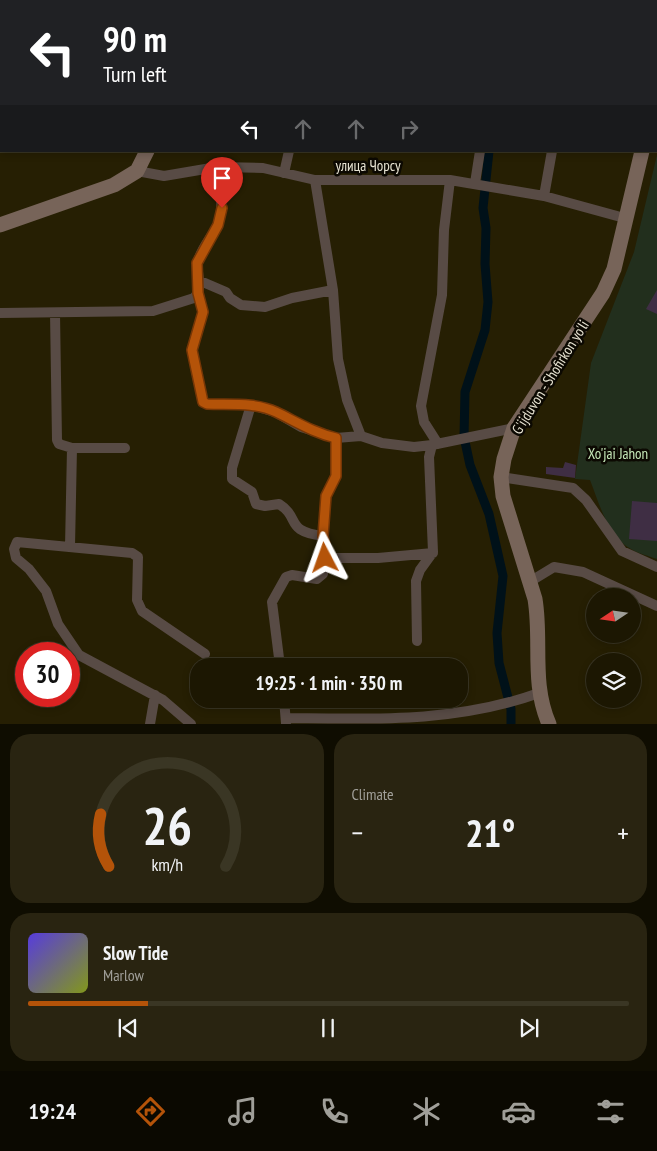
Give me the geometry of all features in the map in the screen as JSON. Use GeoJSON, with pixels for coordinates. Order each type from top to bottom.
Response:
{"type":"FeatureCollection","features":[{"type":"Feature","properties":{"kind":"main road"},"geometry":{"type":"LineString","coordinates":[[0,225],[114,184],[137,172],[147,152]]}},
{"type":"Feature","properties":{"kind":"main road","name":"G'ijduvon - Shofirkon yo'li"},"geometry":{"type":"LineString","coordinates":[[549,724],[539,693],[538,616],[530,581],[503,496],[501,476],[514,428],[603,293],[619,255],[642,152]]}},
{"type":"Feature","properties":{"kind":"street"},"geometry":{"type":"LineString","coordinates":[[284,173],[289,152]]}},
{"type":"Feature","properties":{"kind":"street"},"geometry":{"type":"LineString","coordinates":[[478,183],[480,152]]}},
{"type":"Feature","properties":{"kind":"street"},"geometry":{"type":"LineString","coordinates":[[544,196],[552,152]]}},
{"type":"Feature","properties":{"kind":"street","name":"улица Чорсу"},"geometry":{"type":"LineString","coordinates":[[137,172],[164,176],[217,167],[263,168],[315,180],[450,180],[503,187],[628,218]]}},
{"type":"Feature","properties":{"kind":"street"},"geometry":{"type":"LineString","coordinates":[[217,167],[222,208],[218,225],[199,257],[198,293],[203,312],[192,350],[203,402],[207,404],[252,405],[275,412],[301,427],[336,438],[361,436],[382,443],[414,447],[514,428]]}},
{"type":"Feature","properties":{"kind":"street"},"geometry":{"type":"LineString","coordinates":[[315,180],[333,290],[338,359],[347,400],[361,436]]}},
{"type":"Feature","properties":{"kind":"street"},"geometry":{"type":"LineString","coordinates":[[435,444],[424,422],[421,406],[442,295],[444,230],[450,180]]}},
{"type":"Feature","properties":{"kind":"street"},"geometry":{"type":"LineString","coordinates":[[198,280],[226,292],[230,298],[241,305],[265,308],[292,298],[333,290]]}},
{"type":"Feature","properties":{"kind":"street"},"geometry":{"type":"LineString","coordinates":[[0,313],[153,311],[194,298],[198,293]]}},
{"type":"Feature","properties":{"kind":"street"},"geometry":{"type":"LineString","coordinates":[[55,313],[57,440],[59,444],[72,448],[125,448]]}},
{"type":"Feature","properties":{"kind":"street"},"geometry":{"type":"LineString","coordinates":[[252,405],[232,468],[232,480],[246,486],[252,492],[256,504],[265,506],[279,504],[286,508],[298,528],[305,533],[323,536]]}},
{"type":"Feature","properties":{"kind":"street"},"geometry":{"type":"LineString","coordinates":[[279,658],[272,602],[276,592],[286,578],[292,575],[317,579],[323,574],[326,550],[323,536],[326,496],[336,476],[336,438]]}},
{"type":"Feature","properties":{"kind":"street"},"geometry":{"type":"LineString","coordinates":[[417,641],[416,581],[420,570],[433,553],[429,457],[435,444]]}},
{"type":"Feature","properties":{"kind":"street"},"geometry":{"type":"LineString","coordinates":[[70,547],[72,448]]}},
{"type":"Feature","properties":{"kind":"street"},"geometry":{"type":"LineString","coordinates":[[501,476],[573,488],[584,497],[622,551],[657,567]]}},
{"type":"Feature","properties":{"kind":"street"},"geometry":{"type":"LineString","coordinates":[[191,724],[155,695],[79,655],[68,642],[58,624],[46,591],[29,568],[16,558],[14,549],[17,542],[132,553],[138,558],[137,600],[142,611],[205,654]]}},
{"type":"Feature","properties":{"kind":"street"},"geometry":{"type":"LineString","coordinates":[[325,558],[378,558],[433,553]]}},
{"type":"Feature","properties":{"kind":"street"},"geometry":{"type":"LineString","coordinates":[[530,581],[554,567],[583,572],[657,606]]}},
{"type":"Feature","properties":{"kind":"street"},"geometry":{"type":"LineString","coordinates":[[285,708],[286,721],[406,719],[511,702],[539,693]]}},
{"type":"Feature","properties":{"kind":"street"},"geometry":{"type":"LineString","coordinates":[[150,724],[155,695]]}},
{"type":"Feature","properties":{"kind":"green space","name":"Xo'jai Jahon"},"geometry":{"type":"Polygon","coordinates":[[[657,155],[657,559],[637,552],[623,544],[605,519],[590,480],[575,479],[591,363],[634,252],[657,155]]]}},
{"type":"Feature","properties":{"kind":"building"},"geometry":{"type":"Polygon","coordinates":[[[657,290],[657,314],[646,309],[657,290]]]}},
{"type":"Feature","properties":{"kind":"building"},"geometry":{"type":"Polygon","coordinates":[[[565,462],[576,465],[575,478],[546,474],[546,467],[563,468],[565,462]]]}},
{"type":"Feature","properties":{"kind":"building"},"geometry":{"type":"Polygon","coordinates":[[[632,501],[657,503],[657,541],[629,539],[632,501]]]}},
{"type":"Feature","properties":{"kind":"waterway"},"geometry":{"type":"LineString","coordinates":[[489,152],[483,208],[486,228],[485,264],[488,302],[485,330],[465,392],[464,437],[470,465],[489,514],[503,576],[497,633],[499,663],[511,709],[511,724]]}},
{"type":"Feature","properties":{"kind":"route"},"geometry":{"type":"LineString","coordinates":[[222,208],[218,225],[197,263],[198,293],[203,312],[192,350],[200,394],[203,402],[207,404],[252,405],[275,412],[301,427],[336,438],[336,476],[326,496],[323,536],[326,550],[325,558]]}}]}
